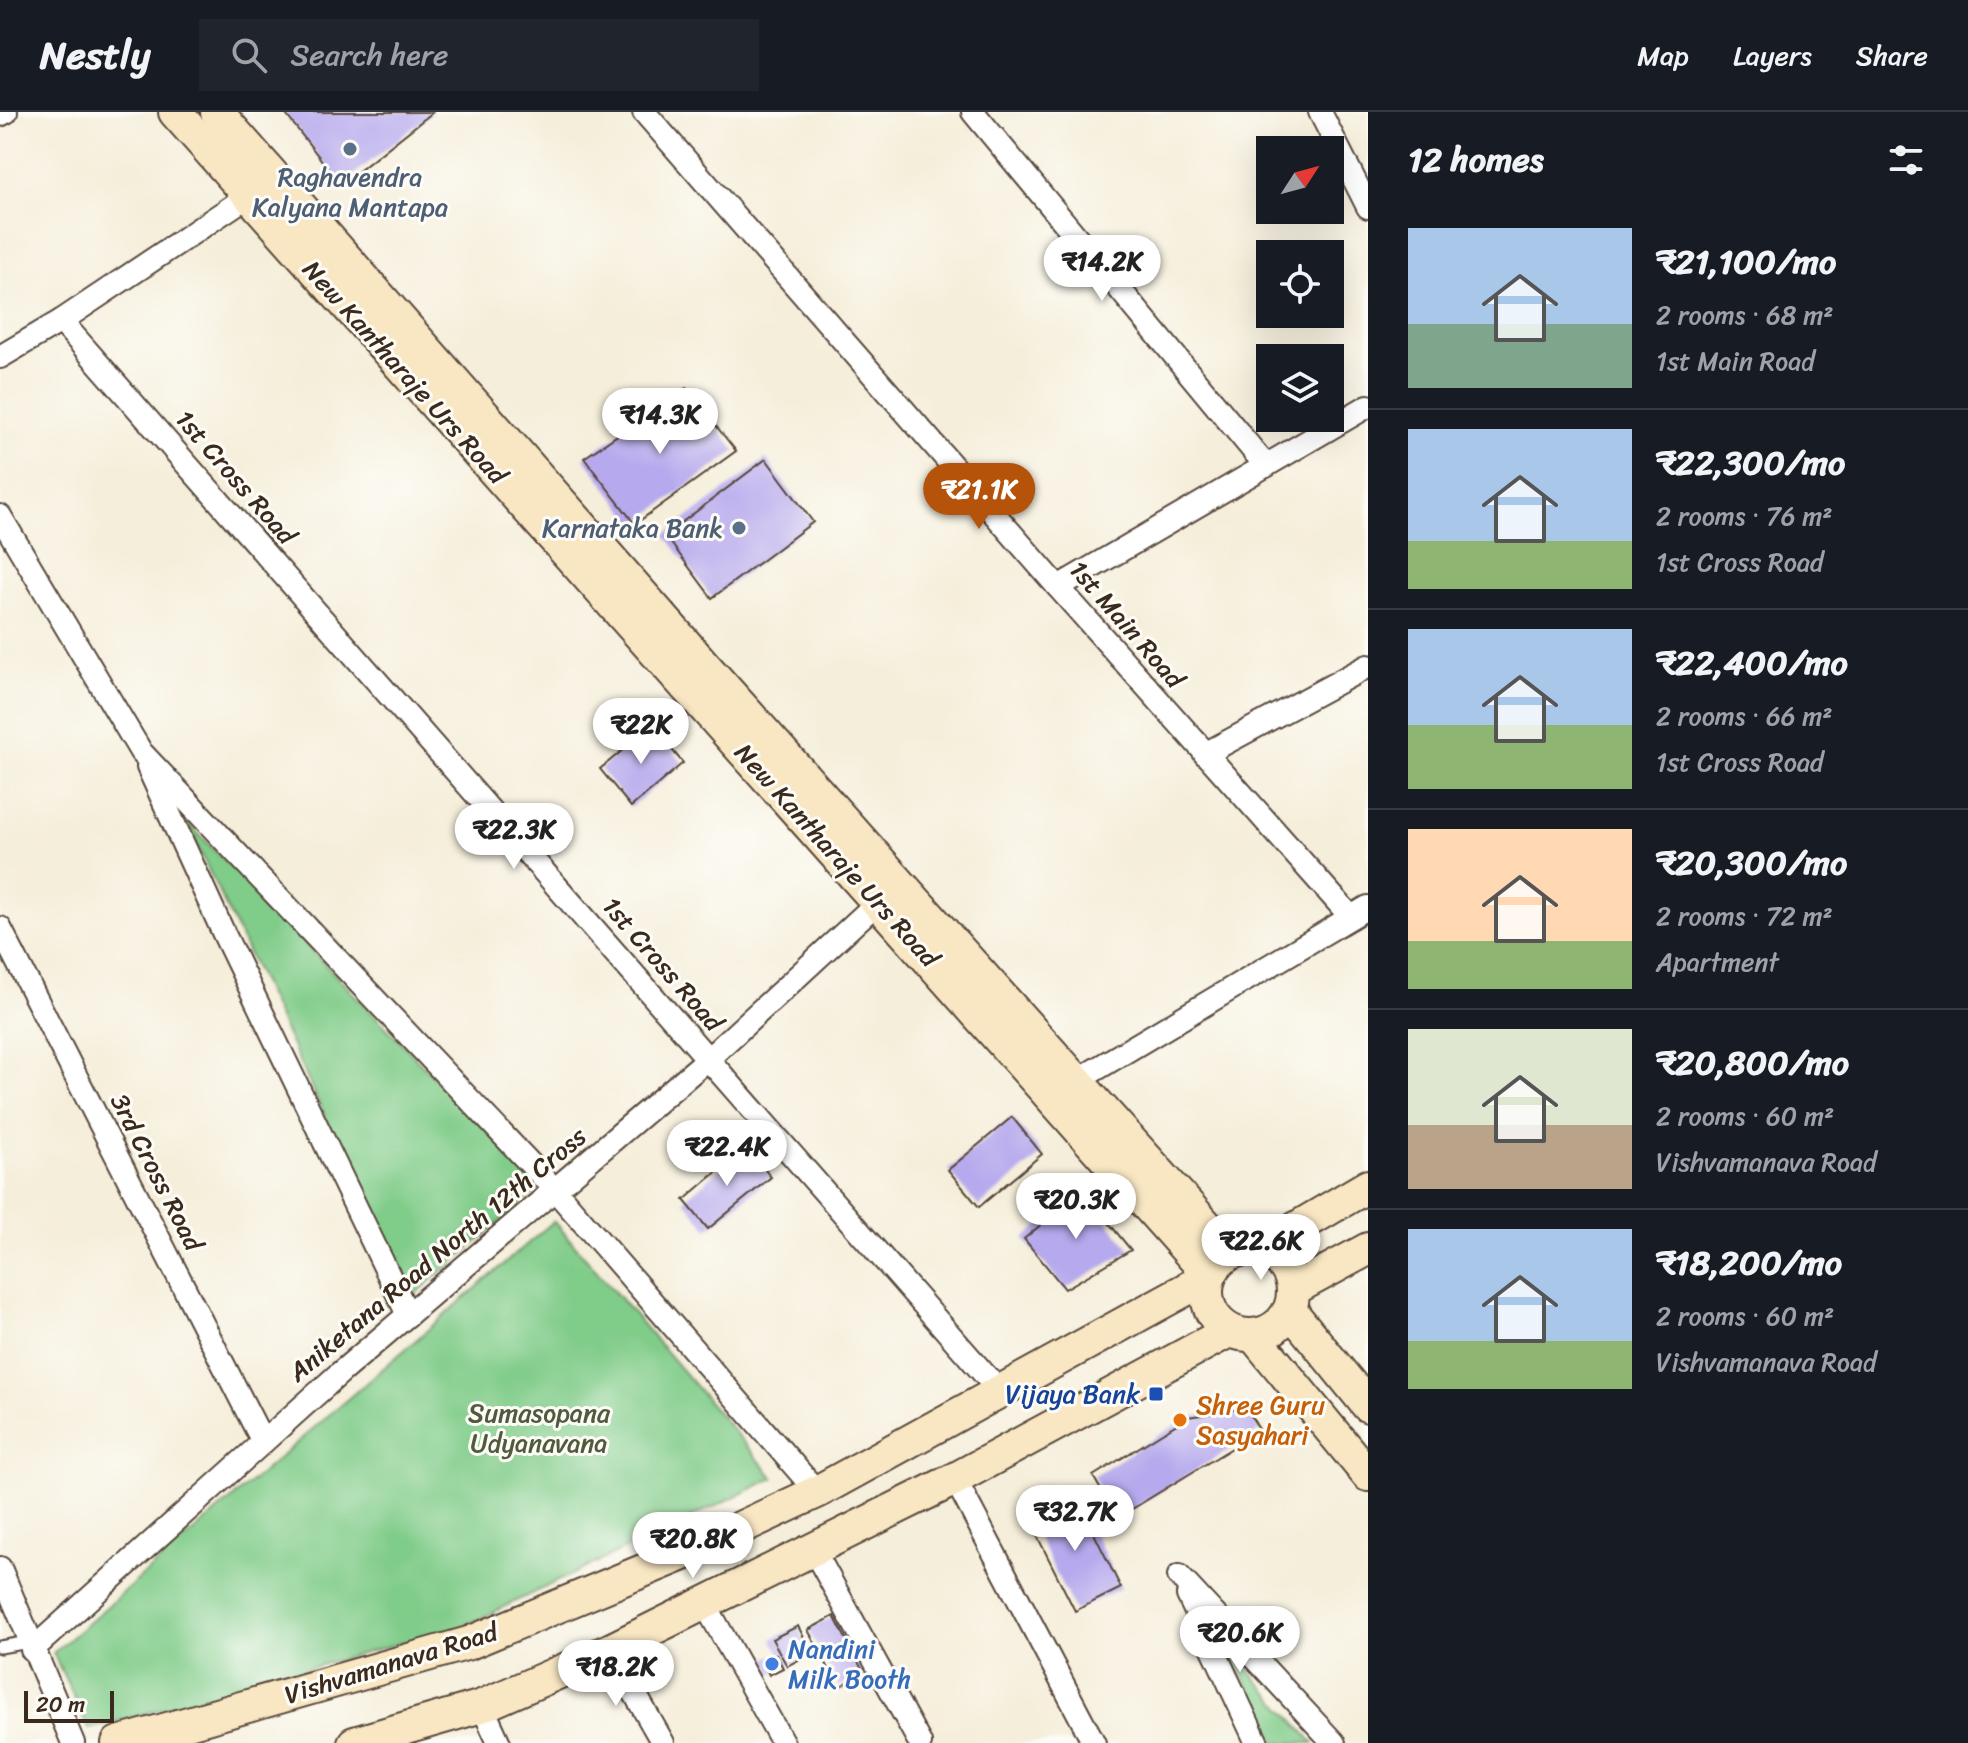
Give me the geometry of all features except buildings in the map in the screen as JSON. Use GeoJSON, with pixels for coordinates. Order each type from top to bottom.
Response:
{"type":"FeatureCollection","features":[{"type":"Feature","properties":{"kind":"main road","name":"New Kantharaje Urs Road"},"geometry":{"type":"LineString","coordinates":[[175,112],[879,901],[1233,1260]]}},
{"type":"Feature","properties":{"kind":"main road","name":"New Kantharaje Urs Road"},"geometry":{"type":"LineString","coordinates":[[217,112],[704,665],[1078,1080],[1233,1260]]}},
{"type":"Feature","properties":{"kind":"main road","name":"Vishvamanava Road"},"geometry":{"type":"LineString","coordinates":[[118,1743],[469,1643],[686,1553],[817,1492],[1368,1186]]}},
{"type":"Feature","properties":{"kind":"main road"},"geometry":{"type":"LineString","coordinates":[[354,1743],[482,1706],[610,1650],[1242,1333],[1272,1330],[1292,1300],[1368,1249]]}},
{"type":"Feature","properties":{"kind":"main road"},"geometry":{"type":"LineString","coordinates":[[1368,1406],[1292,1300],[1290,1275],[1283,1263],[1272,1254],[1233,1260],[1207,1301],[1212,1313],[1242,1333],[1368,1475]]}},
{"type":"Feature","properties":{"kind":"street"},"geometry":{"type":"LineString","coordinates":[[0,115],[6,112]]}},
{"type":"Feature","properties":{"kind":"street","name":"1st Main Road"},"geometry":{"type":"LineString","coordinates":[[644,112],[1205,754],[1360,912]]}},
{"type":"Feature","properties":{"kind":"street"},"geometry":{"type":"LineString","coordinates":[[973,112],[1266,466]]}},
{"type":"Feature","properties":{"kind":"street"},"geometry":{"type":"LineString","coordinates":[[1320,112],[1368,207]]}},
{"type":"Feature","properties":{"kind":"street"},"geometry":{"type":"LineString","coordinates":[[0,357],[61,321],[248,196]]}},
{"type":"Feature","properties":{"kind":"street","name":"1st Cross Road"},"geometry":{"type":"LineString","coordinates":[[61,321],[1000,1392]]}},
{"type":"Feature","properties":{"kind":"street"},"geometry":{"type":"LineString","coordinates":[[1058,587],[1368,406]]}},
{"type":"Feature","properties":{"kind":"street"},"geometry":{"type":"LineString","coordinates":[[0,516],[141,752],[224,934],[408,1315]]}},
{"type":"Feature","properties":{"kind":"street"},"geometry":{"type":"LineString","coordinates":[[1205,754],[1368,666]]}},
{"type":"Feature","properties":{"kind":"street"},"geometry":{"type":"LineString","coordinates":[[141,752],[556,1191],[817,1492]]}},
{"type":"Feature","properties":{"kind":"street","name":"Aniketana Road North 12th Cross"},"geometry":{"type":"LineString","coordinates":[[30,1646],[408,1315],[709,1058],[879,901]]}},
{"type":"Feature","properties":{"kind":"street"},"geometry":{"type":"LineString","coordinates":[[1078,1080],[1360,912]]}},
{"type":"Feature","properties":{"kind":"street","name":"3rd Cross Road"},"geometry":{"type":"LineString","coordinates":[[0,928],[263,1442]]}},
{"type":"Feature","properties":{"kind":"street"},"geometry":{"type":"LineString","coordinates":[[955,1479],[1094,1743]]}},
{"type":"Feature","properties":{"kind":"street"},"geometry":{"type":"LineString","coordinates":[[812,1547],[920,1743]]}},
{"type":"Feature","properties":{"kind":"street"},"geometry":{"type":"LineString","coordinates":[[0,1568],[73,1743]]}},
{"type":"Feature","properties":{"kind":"street"},"geometry":{"type":"LineString","coordinates":[[1257,1743],[1179,1576],[1334,1743]]}},
{"type":"Feature","properties":{"kind":"street"},"geometry":{"type":"LineString","coordinates":[[705,1604],[783,1743]]}},
{"type":"Feature","properties":{"kind":"street"},"geometry":{"type":"LineString","coordinates":[[610,1650],[663,1743]]}},
{"type":"Feature","properties":{"kind":"street"},"geometry":{"type":"LineString","coordinates":[[482,1706],[499,1743]]}},
{"type":"Feature","properties":{"kind":"lane"},"geometry":{"type":"LineString","coordinates":[[0,1647],[30,1646]]}},
{"type":"Feature","properties":{"kind":"green space"},"geometry":{"type":"Polygon","coordinates":[[[185,820],[541,1187],[411,1298],[185,820]]]}},
{"type":"Feature","properties":{"kind":"green space","name":"Sumasopana Udyanavana"},"geometry":{"type":"Polygon","coordinates":[[[554,1221],[774,1478],[466,1625],[89,1729],[53,1653],[554,1221]]]}},
{"type":"Feature","properties":{"kind":"green space"},"geometry":{"type":"Polygon","coordinates":[[[1233,1653],[1314,1743],[1275,1743],[1233,1653]]]}},
{"type":"Feature","properties":{"kind":"place","name":"Raghavendra Kalyana Mantapa"},"geometry":{"type":"Point","coordinates":[350,149]}},
{"type":"Feature","properties":{"kind":"place","name":"Karnataka Bank"},"geometry":{"type":"Point","coordinates":[739,528]}},
{"type":"Feature","properties":{"kind":"place","name":"Vijaya Bank"},"geometry":{"type":"Point","coordinates":[1156,1394]}},
{"type":"Feature","properties":{"kind":"place","name":"Shree Guru Sasyahari"},"geometry":{"type":"Point","coordinates":[1180,1420]}},
{"type":"Feature","properties":{"kind":"place","name":"Nandini Milk Booth"},"geometry":{"type":"Point","coordinates":[772,1664]}}]}
